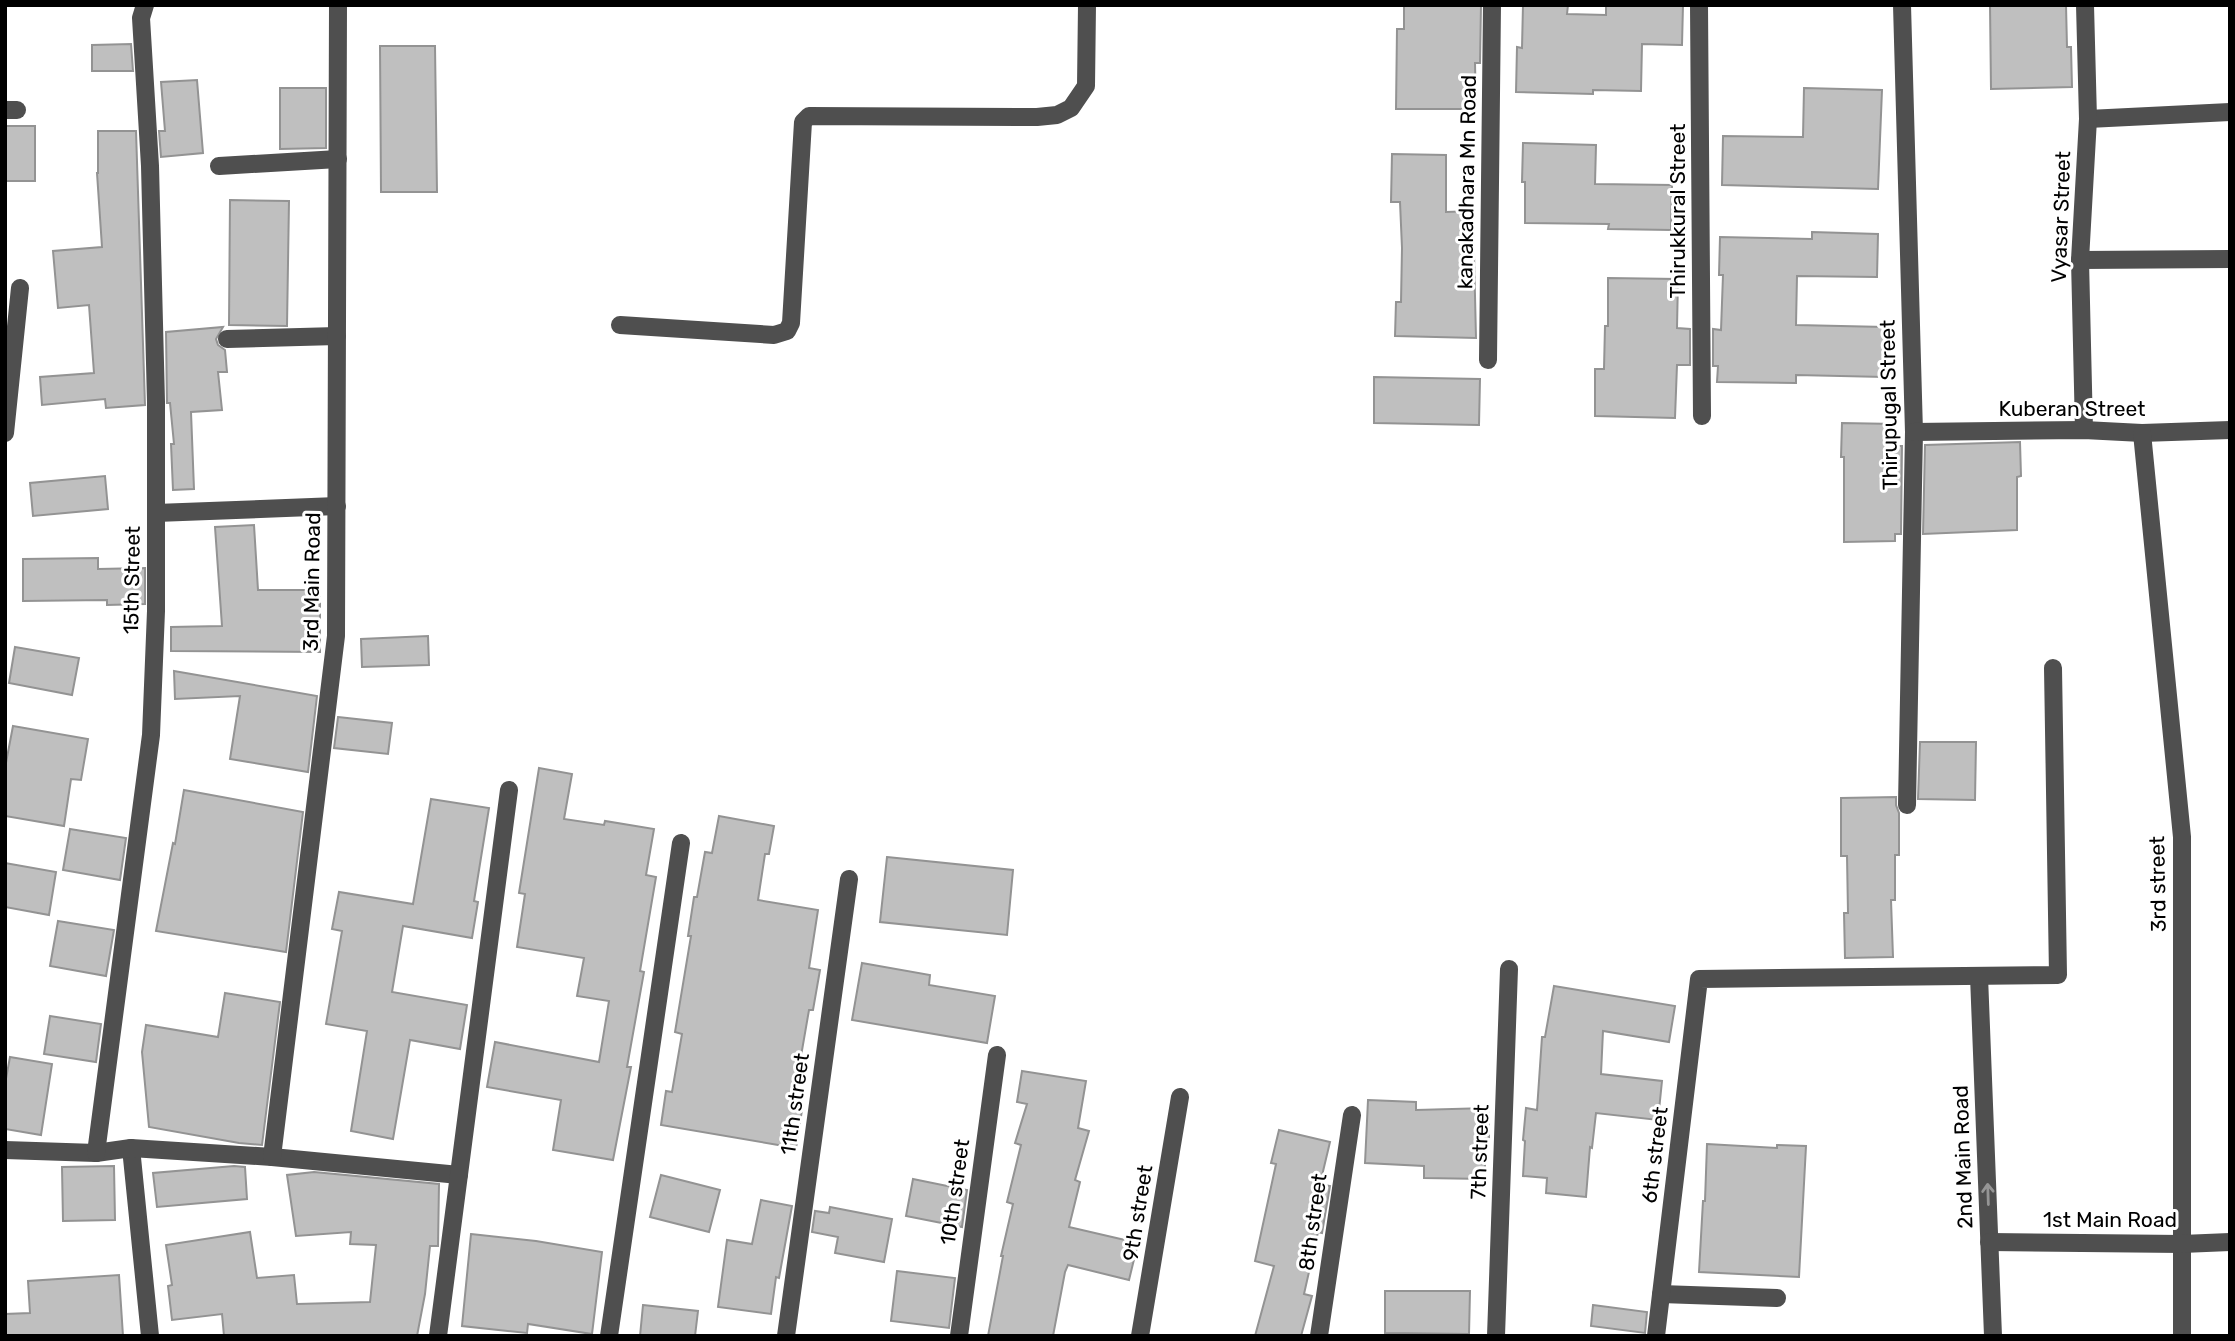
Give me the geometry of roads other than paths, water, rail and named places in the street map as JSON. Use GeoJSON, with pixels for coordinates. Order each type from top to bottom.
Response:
{"type":"FeatureCollection","features":[{"type":"Feature","properties":{"kind":"street","name":"15th Street"},"geometry":{"type":"LineString","coordinates":[[96,1153],[151,736],[156,611],[156,402],[152,220],[141,18],[145,5]]}},
{"type":"Feature","properties":{"kind":"street","name":"3rd Main Road"},"geometry":{"type":"LineString","coordinates":[[272,1157],[336,636],[338,5]]}},
{"type":"Feature","properties":{"kind":"street"},"geometry":{"type":"LineString","coordinates":[[620,325],[774,335],[788,331],[791,323],[803,122],[809,116],[1057,115],[1071,108],[1086,86],[1087,5]]}},
{"type":"Feature","properties":{"kind":"street","name":"kanakadhara Mn Road"},"geometry":{"type":"LineString","coordinates":[[1488,360],[1492,5]]}},
{"type":"Feature","properties":{"kind":"street","name":"Thirukkural Street"},"geometry":{"type":"LineString","coordinates":[[1699,5],[1702,415]]}},
{"type":"Feature","properties":{"kind":"street","name":"Thirupugal Street"},"geometry":{"type":"LineString","coordinates":[[1902,5],[1914,432],[1907,805]]}},
{"type":"Feature","properties":{"kind":"street","name":"Vyasar Street"},"geometry":{"type":"LineString","coordinates":[[2084,429],[2080,260],[2088,119],[2085,5]]}},
{"type":"Feature","properties":{"kind":"street"},"geometry":{"type":"LineString","coordinates":[[2088,119],[2230,112]]}},
{"type":"Feature","properties":{"kind":"street"},"geometry":{"type":"LineString","coordinates":[[219,166],[338,159]]}},
{"type":"Feature","properties":{"kind":"street"},"geometry":{"type":"LineString","coordinates":[[2080,260],[2230,259]]}},
{"type":"Feature","properties":{"kind":"street"},"geometry":{"type":"LineString","coordinates":[[5,433],[20,288]]}},
{"type":"Feature","properties":{"kind":"street"},"geometry":{"type":"LineString","coordinates":[[227,339],[337,336]]}},
{"type":"Feature","properties":{"kind":"street","name":"Kuberan Street"},"geometry":{"type":"LineString","coordinates":[[1914,432],[2084,429],[2142,433],[2230,430]]}},
{"type":"Feature","properties":{"kind":"street","name":"3rd street"},"geometry":{"type":"LineString","coordinates":[[2142,433],[2182,837],[2182,1336]]}},
{"type":"Feature","properties":{"kind":"street"},"geometry":{"type":"LineString","coordinates":[[156,513],[337,506]]}},
{"type":"Feature","properties":{"kind":"street"},"geometry":{"type":"LineString","coordinates":[[1979,976],[2058,975],[2053,668]]}},
{"type":"Feature","properties":{"kind":"street"},"geometry":{"type":"LineString","coordinates":[[438,1336],[509,790]]}},
{"type":"Feature","properties":{"kind":"street"},"geometry":{"type":"LineString","coordinates":[[608,1336],[681,843]]}},
{"type":"Feature","properties":{"kind":"street","name":"11th street"},"geometry":{"type":"LineString","coordinates":[[786,1336],[849,879]]}},
{"type":"Feature","properties":{"kind":"street","name":"7th street"},"geometry":{"type":"LineString","coordinates":[[1496,1336],[1509,969]]}},
{"type":"Feature","properties":{"kind":"street","name":"6th street"},"geometry":{"type":"LineString","coordinates":[[1656,1336],[1699,979],[1979,976]]}},
{"type":"Feature","properties":{"kind":"street","name":"2nd Main Road"},"geometry":{"type":"LineString","coordinates":[[1979,976],[1993,1336]]}},
{"type":"Feature","properties":{"kind":"street","name":"10th street"},"geometry":{"type":"LineString","coordinates":[[959,1336],[997,1055]]}},
{"type":"Feature","properties":{"kind":"street","name":"9th street"},"geometry":{"type":"LineString","coordinates":[[1140,1336],[1180,1097]]}},
{"type":"Feature","properties":{"kind":"street","name":"8th street"},"geometry":{"type":"LineString","coordinates":[[1319,1336],[1352,1115]]}},
{"type":"Feature","properties":{"kind":"street"},"geometry":{"type":"LineString","coordinates":[[131,1148],[150,1336]]}},
{"type":"Feature","properties":{"kind":"street"},"geometry":{"type":"LineString","coordinates":[[5,1150],[96,1153],[131,1148],[272,1157],[459,1175]]}},
{"type":"Feature","properties":{"kind":"street","name":"1st Main Road"},"geometry":{"type":"LineString","coordinates":[[1989,1242],[2230,1242]]}},
{"type":"Feature","properties":{"kind":"street"},"geometry":{"type":"LineString","coordinates":[[1661,1294],[1777,1298]]}}]}
